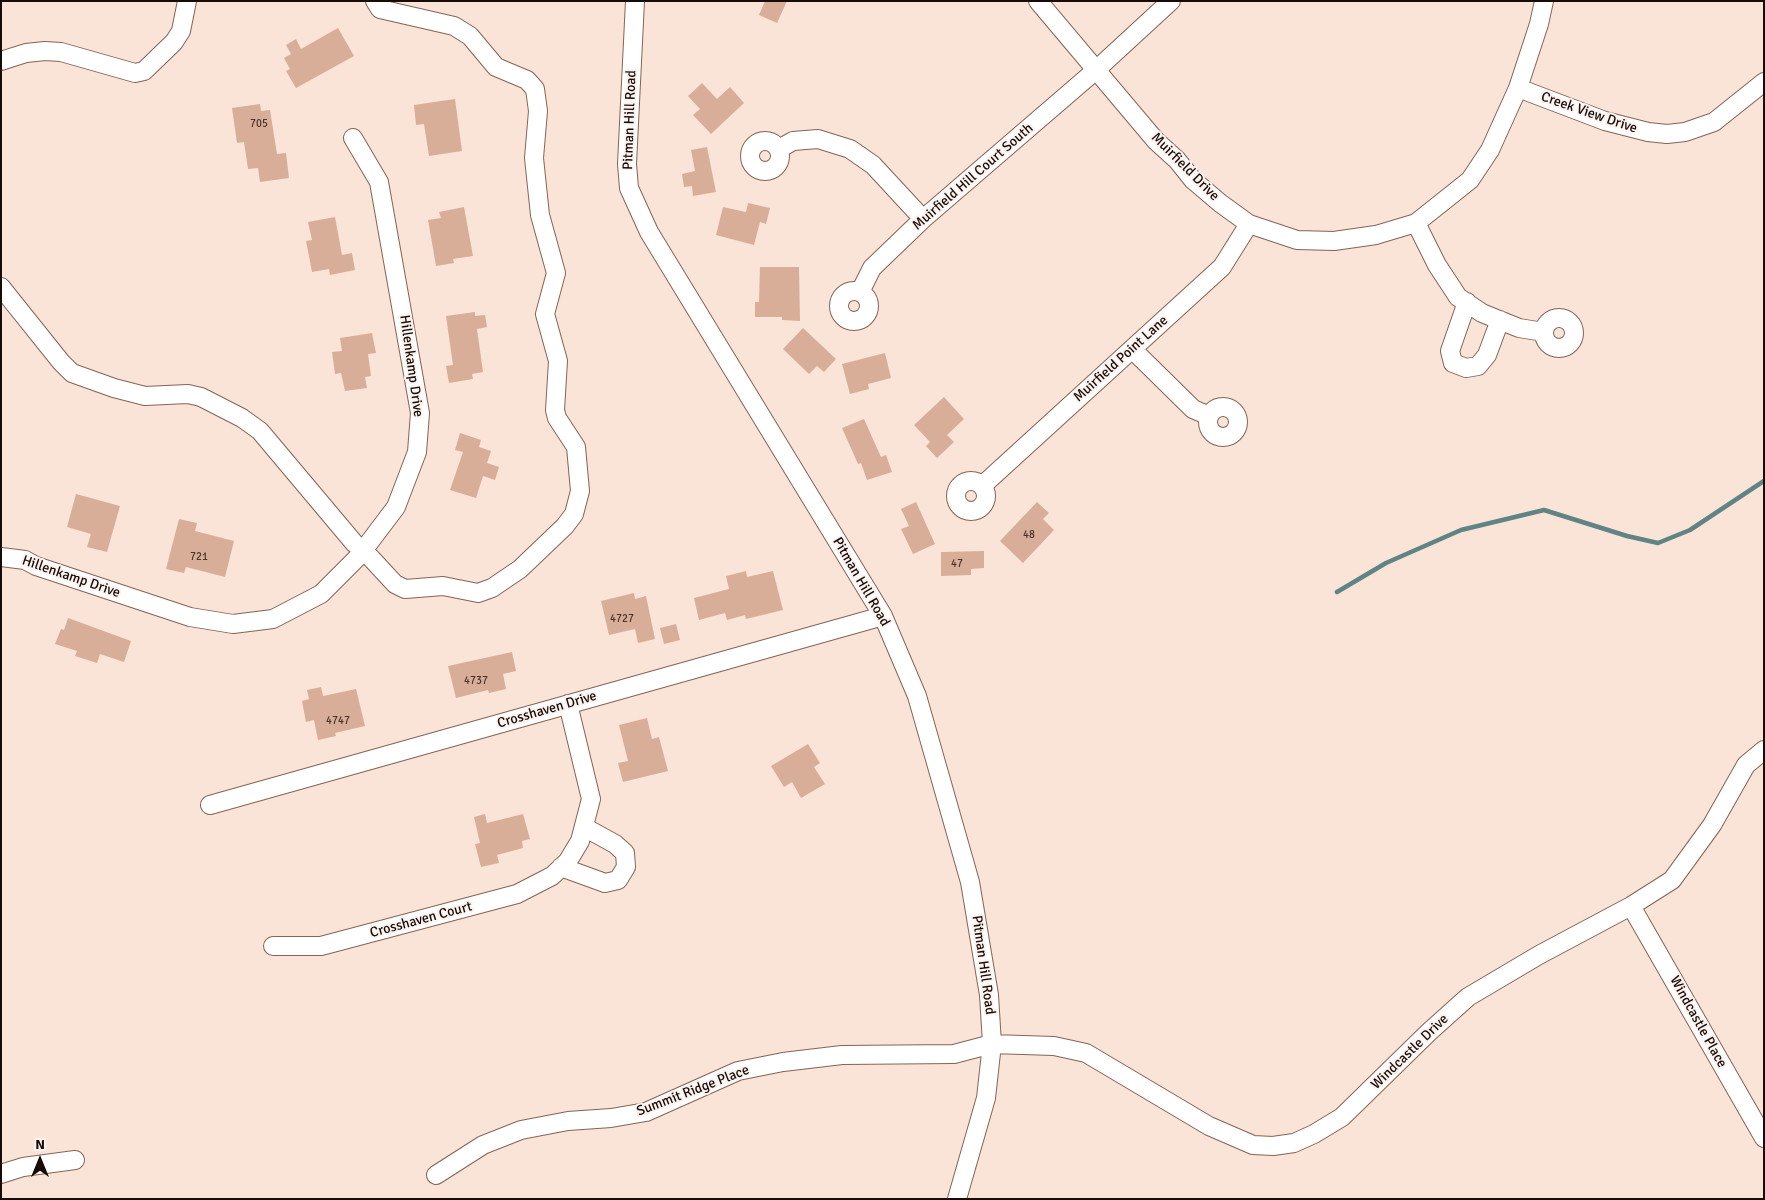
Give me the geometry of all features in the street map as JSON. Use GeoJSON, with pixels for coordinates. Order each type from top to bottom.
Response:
{"type":"FeatureCollection","features":[{"type":"Feature","properties":{"kind":"street"},"geometry":{"type":"LineString","coordinates":[[1,61],[26,53],[61,52],[135,73],[144,71],[169,47],[181,31],[187,1]]}},
{"type":"Feature","properties":{"kind":"street"},"geometry":{"type":"LineString","coordinates":[[370,556],[395,584],[405,589],[443,586],[478,592],[492,588],[536,554],[565,526],[574,514],[580,492],[576,447],[557,418],[555,410],[558,361],[545,314],[556,273],[540,215],[534,158],[538,111],[535,89],[527,80],[496,67],[470,36],[454,26],[380,9],[375,1]]}},
{"type":"Feature","properties":{"kind":"street","name":"Pitman Hill Road"},"geometry":{"type":"LineString","coordinates":[[636,1],[627,164],[629,188],[650,232],[883,616],[917,696],[970,882],[989,995],[992,1044],[986,1098],[957,1199]]}},
{"type":"Feature","properties":{"kind":"street","name":"Muirfield Drive"},"geometry":{"type":"LineString","coordinates":[[1038,1],[1156,141],[1177,160],[1193,180],[1249,224],[1297,240],[1334,242],[1376,236],[1416,223],[1470,180],[1490,150],[1518,88],[1539,24],[1544,1]]}},
{"type":"Feature","properties":{"kind":"street","name":"Muirfield Hill Court South"},"geometry":{"type":"LineString","coordinates":[[860,292],[872,268],[923,219],[1096,70],[1171,1]]}},
{"type":"Feature","properties":{"kind":"street","name":"Creek View Drive"},"geometry":{"type":"LineString","coordinates":[[1518,88],[1605,121],[1648,132],[1667,134],[1685,132],[1714,122],[1762,86]]}},
{"type":"Feature","properties":{"kind":"street","name":"Hillenkamp Drive"},"geometry":{"type":"LineString","coordinates":[[1,557],[25,560],[36,566],[190,617],[233,624],[273,619],[321,594],[359,556],[396,507],[417,452],[420,413],[412,357],[379,182],[353,138]]}},
{"type":"Feature","properties":{"kind":"street"},"geometry":{"type":"LineString","coordinates":[[779,149],[793,141],[818,139],[850,149],[873,165],[923,219]]}},
{"type":"Feature","properties":{"kind":"street"},"geometry":{"type":"LineString","coordinates":[[1416,223],[1437,265],[1458,297],[1482,313],[1519,328],[1544,332]]}},
{"type":"Feature","properties":{"kind":"street","name":"Muirfield Point Lane"},"geometry":{"type":"LineString","coordinates":[[983,485],[1222,267],[1249,224]]}},
{"type":"Feature","properties":{"kind":"street"},"geometry":{"type":"LineString","coordinates":[[1,287],[72,373],[114,388],[145,396],[188,394],[200,397],[242,418],[260,430],[356,544]]}},
{"type":"Feature","properties":{"kind":"street"},"geometry":{"type":"LineString","coordinates":[[1467,302],[1450,350],[1453,363],[1466,368],[1478,366],[1488,355],[1500,320]]}},
{"type":"Feature","properties":{"kind":"street"},"geometry":{"type":"LineString","coordinates":[[1132,349],[1193,409],[1209,416]]}},
{"type":"Feature","properties":{"kind":"street","name":"Crosshaven Drive"},"geometry":{"type":"LineString","coordinates":[[210,805],[883,616]]}},
{"type":"Feature","properties":{"kind":"street","name":"Crosshaven Court"},"geometry":{"type":"LineString","coordinates":[[273,946],[321,946],[517,894],[552,876],[580,841],[591,798],[568,704]]}},
{"type":"Feature","properties":{"kind":"street","name":"Windcastle Drive"},"geometry":{"type":"LineString","coordinates":[[992,1044],[1054,1046],[1086,1053],[1209,1126],[1253,1145],[1273,1146],[1294,1143],[1314,1134],[1342,1117],[1428,1032],[1468,997],[1539,955],[1631,906],[1672,880],[1712,825],[1746,765],[1764,750]]}},
{"type":"Feature","properties":{"kind":"street"},"geometry":{"type":"LineString","coordinates":[[561,867],[605,883],[618,880],[626,867],[625,853],[615,844],[584,827]]}},
{"type":"Feature","properties":{"kind":"street","name":"Windcastle Place"},"geometry":{"type":"LineString","coordinates":[[1631,906],[1764,1138]]}},
{"type":"Feature","properties":{"kind":"street","name":"Summit Ridge Place"},"geometry":{"type":"LineString","coordinates":[[436,1175],[483,1145],[521,1130],[568,1120],[611,1118],[646,1112],[738,1071],[783,1062],[842,1055],[954,1054],[992,1044]]}},
{"type":"Feature","properties":{"kind":"street"},"geometry":{"type":"LineString","coordinates":[[1,1174],[23,1167],[75,1160]]}},
{"type":"Feature","properties":{"kind":"building"},"geometry":{"type":"Polygon","coordinates":[[[765,1],[787,1],[777,23],[759,15],[765,1]]]}},
{"type":"Feature","properties":{"kind":"building"},"geometry":{"type":"Polygon","coordinates":[[[338,28],[354,56],[296,88],[286,71],[290,69],[284,58],[291,54],[286,45],[296,39],[301,49],[338,28]]]}},
{"type":"Feature","properties":{"kind":"building"},"geometry":{"type":"Polygon","coordinates":[[[702,83],[717,99],[730,87],[744,103],[711,134],[693,115],[700,109],[688,96],[702,83]]]}},
{"type":"Feature","properties":{"kind":"building"},"geometry":{"type":"Polygon","coordinates":[[[455,99],[462,151],[429,156],[424,124],[416,125],[414,105],[455,99]]]}},
{"type":"Feature","properties":{"kind":"building"},"geometry":{"type":"Polygon","coordinates":[[[260,104],[261,111],[270,110],[277,154],[286,153],[289,178],[260,182],[258,168],[248,169],[244,142],[237,143],[232,108],[260,104]]]}},
{"type":"Feature","properties":{"kind":"building"},"geometry":{"type":"Polygon","coordinates":[[[707,147],[716,192],[693,196],[692,186],[684,187],[682,174],[695,171],[691,150],[707,147]]]}},
{"type":"Feature","properties":{"kind":"building"},"geometry":{"type":"Polygon","coordinates":[[[748,203],[770,208],[766,224],[760,222],[754,245],[716,235],[723,207],[746,212],[748,203]]]}},
{"type":"Feature","properties":{"kind":"building"},"geometry":{"type":"Polygon","coordinates":[[[464,207],[473,256],[453,259],[454,263],[436,266],[428,220],[441,218],[439,212],[464,207]]]}},
{"type":"Feature","properties":{"kind":"building"},"geometry":{"type":"Polygon","coordinates":[[[335,217],[342,255],[352,253],[355,270],[330,275],[329,269],[312,272],[306,241],[312,240],[308,222],[335,217]]]}},
{"type":"Feature","properties":{"kind":"building"},"geometry":{"type":"Polygon","coordinates":[[[760,267],[799,267],[800,321],[782,320],[782,317],[755,317],[755,302],[759,302],[760,267]]]}},
{"type":"Feature","properties":{"kind":"building"},"geometry":{"type":"Polygon","coordinates":[[[475,312],[475,316],[485,315],[487,327],[477,329],[483,372],[472,374],[473,379],[449,383],[446,366],[453,365],[446,316],[475,312]]]}},
{"type":"Feature","properties":{"kind":"building"},"geometry":{"type":"Polygon","coordinates":[[[803,328],[836,359],[824,372],[817,366],[809,374],[783,349],[803,328]]]}},
{"type":"Feature","properties":{"kind":"building"},"geometry":{"type":"Polygon","coordinates":[[[372,333],[376,353],[368,354],[371,376],[365,377],[367,388],[345,391],[341,373],[335,374],[332,352],[342,351],[340,338],[372,333]]]}},
{"type":"Feature","properties":{"kind":"building"},"geometry":{"type":"Polygon","coordinates":[[[885,353],[891,378],[868,384],[869,389],[850,394],[842,364],[885,353]]]}},
{"type":"Feature","properties":{"kind":"building"},"geometry":{"type":"Polygon","coordinates":[[[944,397],[964,419],[947,435],[954,442],[937,458],[926,446],[930,442],[914,425],[944,397]]]}},
{"type":"Feature","properties":{"kind":"building"},"geometry":{"type":"Polygon","coordinates":[[[864,419],[881,457],[886,455],[892,472],[867,480],[861,463],[858,464],[842,428],[864,419]]]}},
{"type":"Feature","properties":{"kind":"building"},"geometry":{"type":"Polygon","coordinates":[[[460,433],[481,440],[479,447],[491,451],[487,463],[499,467],[495,480],[483,476],[476,498],[450,490],[463,452],[455,450],[460,433]]]}},
{"type":"Feature","properties":{"kind":"building"},"geometry":{"type":"Polygon","coordinates":[[[76,494],[120,506],[107,552],[87,547],[91,534],[67,527],[76,494]]]}},
{"type":"Feature","properties":{"kind":"building"},"geometry":{"type":"Polygon","coordinates":[[[916,502],[935,544],[913,554],[901,529],[909,526],[901,509],[916,502]]]}},
{"type":"Feature","properties":{"kind":"building"},"geometry":{"type":"Polygon","coordinates":[[[1037,502],[1049,513],[1043,519],[1054,530],[1023,563],[1000,541],[1037,502]]]}},
{"type":"Feature","properties":{"kind":"building"},"geometry":{"type":"Polygon","coordinates":[[[179,519],[197,523],[195,531],[234,541],[225,577],[186,567],[184,573],[166,569],[179,519]]]}},
{"type":"Feature","properties":{"kind":"building"},"geometry":{"type":"Polygon","coordinates":[[[984,551],[984,568],[971,569],[971,575],[941,576],[941,552],[984,551]]]}},
{"type":"Feature","properties":{"kind":"building"},"geometry":{"type":"Polygon","coordinates":[[[746,571],[747,577],[773,571],[783,610],[746,619],[745,615],[727,620],[725,613],[699,620],[694,598],[729,589],[726,576],[746,571]]]}},
{"type":"Feature","properties":{"kind":"building"},"geometry":{"type":"Polygon","coordinates":[[[634,593],[635,599],[646,596],[655,639],[638,643],[635,629],[609,635],[601,601],[634,593]]]}},
{"type":"Feature","properties":{"kind":"building"},"geometry":{"type":"Polygon","coordinates":[[[68,618],[131,641],[124,662],[100,654],[97,663],[75,656],[77,651],[55,644],[61,629],[64,630],[68,618]]]}},
{"type":"Feature","properties":{"kind":"building"},"geometry":{"type":"Polygon","coordinates":[[[676,624],[680,640],[664,644],[660,628],[676,624]]]}},
{"type":"Feature","properties":{"kind":"building"},"geometry":{"type":"Polygon","coordinates":[[[512,652],[516,671],[503,674],[506,689],[489,693],[488,690],[456,698],[448,666],[512,652]]]}},
{"type":"Feature","properties":{"kind":"building"},"geometry":{"type":"Polygon","coordinates":[[[321,687],[323,696],[356,689],[365,726],[335,733],[336,736],[318,740],[314,720],[306,722],[302,701],[309,699],[307,690],[321,687]]]}},
{"type":"Feature","properties":{"kind":"building"},"geometry":{"type":"Polygon","coordinates":[[[647,718],[652,739],[659,737],[668,771],[623,782],[618,763],[628,761],[619,725],[647,718]]]}},
{"type":"Feature","properties":{"kind":"building"},"geometry":{"type":"Polygon","coordinates":[[[808,744],[820,763],[814,767],[825,784],[801,798],[792,782],[784,787],[771,766],[808,744]]]}},
{"type":"Feature","properties":{"kind":"building"},"geometry":{"type":"Polygon","coordinates":[[[485,814],[487,823],[523,814],[530,839],[522,841],[523,848],[497,855],[499,863],[481,867],[475,844],[480,843],[474,817],[485,814]]]}},
{"type":"Feature","properties":{"kind":"waterway"},"geometry":{"type":"LineString","coordinates":[[1337,592],[1386,563],[1461,530],[1544,510],[1627,536],[1658,543],[1690,530],[1764,481]]}}]}
